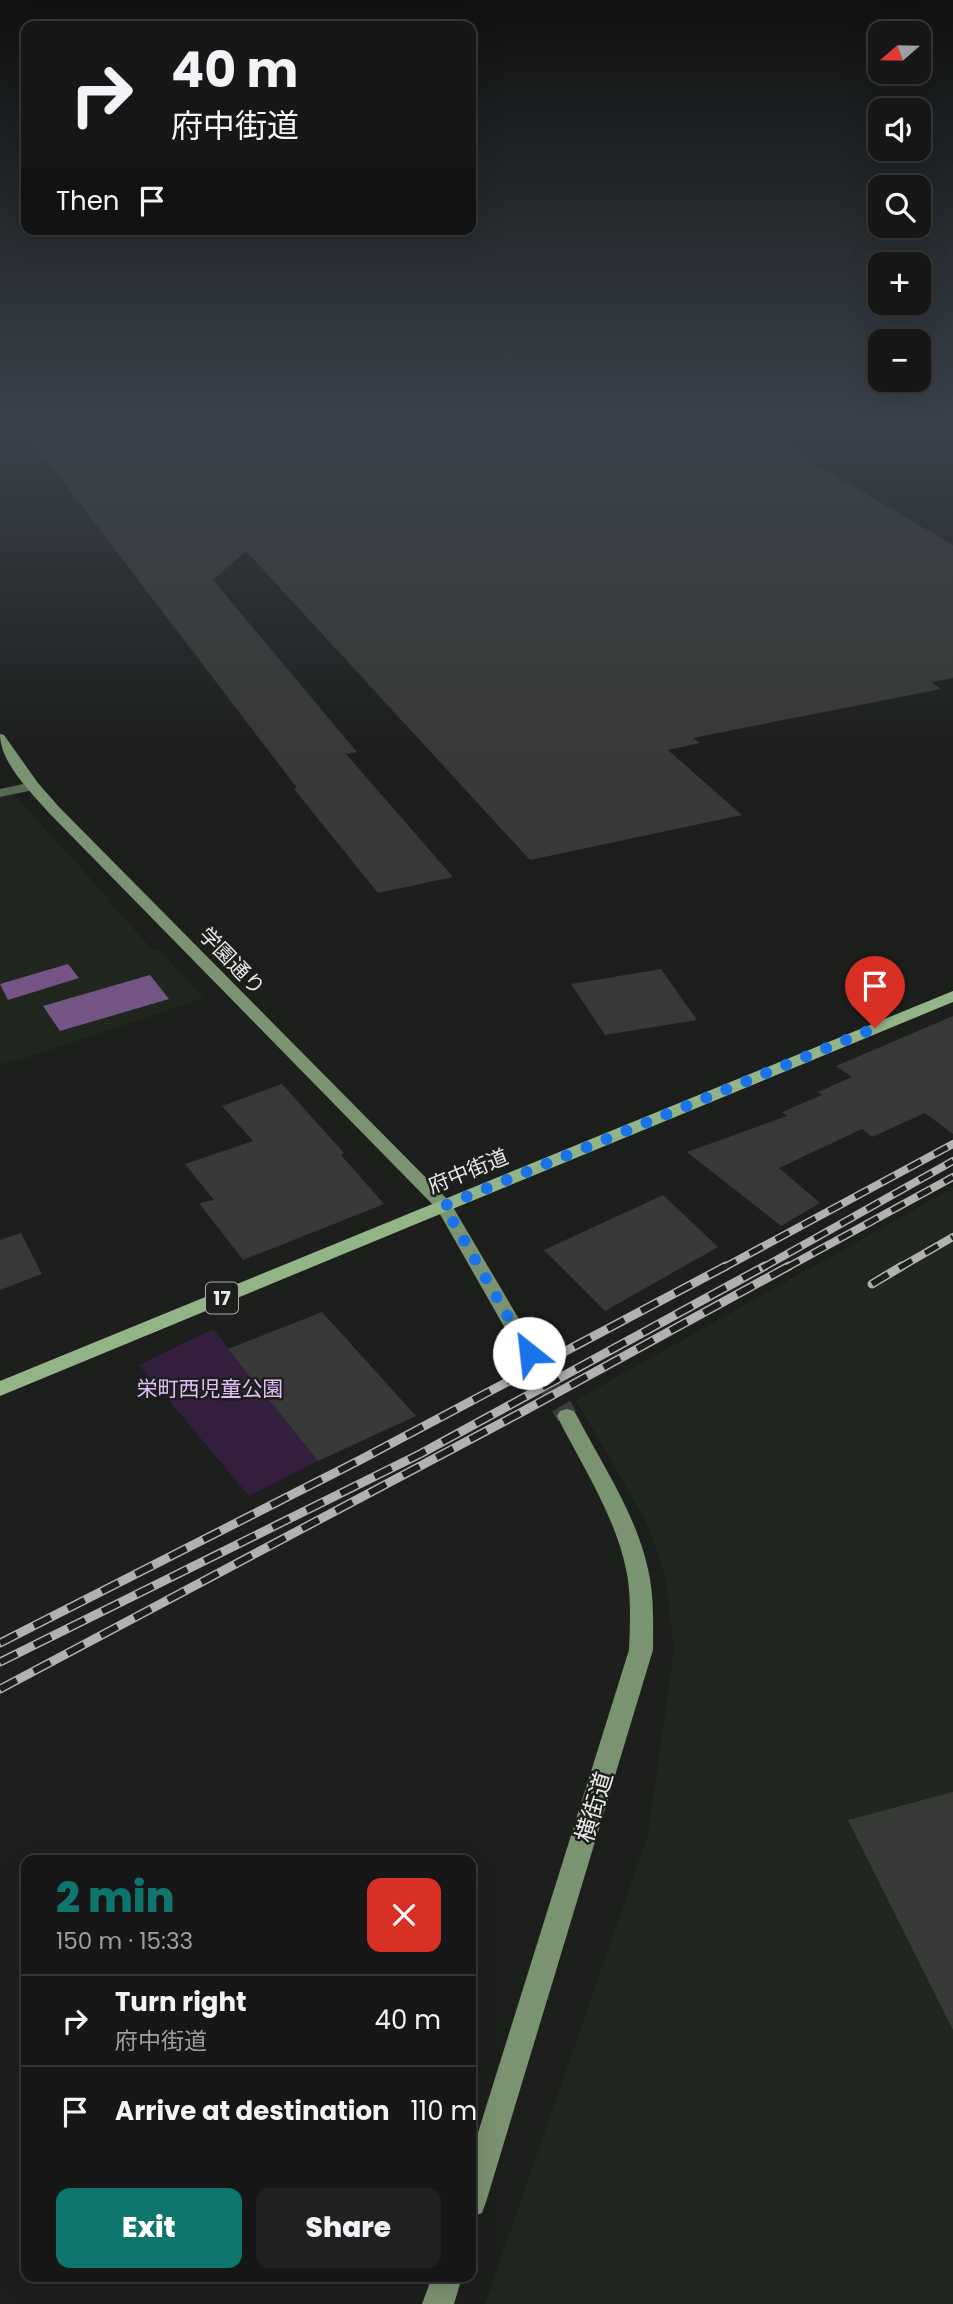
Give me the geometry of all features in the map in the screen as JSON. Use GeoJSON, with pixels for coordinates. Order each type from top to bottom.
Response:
{"type":"FeatureCollection","features":[{"type":"Feature","properties":{"kind":"main road","name":"府中街道"},"geometry":{"type":"LineString","coordinates":[[0,1389],[953,996]]}},
{"type":"Feature","properties":{"kind":"street","name":"学園通り"},"geometry":{"type":"LineString","coordinates":[[0,738],[33,786],[444,1206]]}},
{"type":"Feature","properties":{"kind":"street"},"geometry":{"type":"LineString","coordinates":[[0,793],[33,786]]}},
{"type":"Feature","properties":{"kind":"street"},"geometry":{"type":"LineString","coordinates":[[444,1206],[529,1353]]}},
{"type":"Feature","properties":{"kind":"street","name":"横街道"},"geometry":{"type":"LineString","coordinates":[[476,2186],[641,1650],[642,1609],[638,1570],[629,1541],[567,1416]]}},
{"type":"Feature","properties":{"kind":"street"},"geometry":{"type":"LineString","coordinates":[[438,2304],[445,2282]]}},
{"type":"Feature","properties":{"kind":"shaded area"},"geometry":{"type":"Polygon","coordinates":[[[13,794],[154,951],[159,950],[204,998],[29,1057],[0,1064],[0,797],[13,794]]]}},
{"type":"Feature","properties":{"kind":"shaded area"},"geometry":{"type":"Polygon","coordinates":[[[68,964],[79,978],[8,1000],[0,984],[68,964]]]}},
{"type":"Feature","properties":{"kind":"shaded area"},"geometry":{"type":"Polygon","coordinates":[[[150,975],[169,999],[60,1031],[43,1006],[150,975]]]}},
{"type":"Feature","properties":{"kind":"shaded area"},"geometry":{"type":"Polygon","coordinates":[[[953,1188],[953,2304],[485,2304],[648,1835],[674,1649],[665,1574],[646,1521],[576,1400],[953,1188]]]}},
{"type":"Feature","properties":{"kind":"green space","name":"栄町西児童公園"},"geometry":{"type":"Polygon","coordinates":[[[213,1329],[318,1461],[249,1496],[139,1365],[213,1329]]]}},
{"type":"Feature","properties":{"kind":"building"},"geometry":{"type":"Polygon","coordinates":[[[101,532],[930,532],[953,545],[953,678],[931,682],[941,689],[693,738],[700,743],[668,750],[742,815],[530,860],[246,551],[213,580],[357,752],[346,754],[453,877],[378,893],[294,789],[297,788],[101,532]]]}},
{"type":"Feature","properties":{"kind":"building"},"geometry":{"type":"Polygon","coordinates":[[[661,969],[697,1020],[605,1035],[571,984],[661,969]]]}},
{"type":"Feature","properties":{"kind":"building"},"geometry":{"type":"Polygon","coordinates":[[[953,1016],[953,1134],[925,1113],[872,1137],[862,1129],[779,1168],[820,1203],[781,1226],[687,1152],[787,1116],[782,1112],[822,1095],[818,1092],[852,1077],[836,1066],[953,1016]]]}},
{"type":"Feature","properties":{"kind":"building"},"geometry":{"type":"Polygon","coordinates":[[[282,1084],[344,1153],[341,1155],[384,1204],[243,1260],[199,1203],[214,1200],[185,1164],[253,1141],[222,1106],[282,1084]]]}},
{"type":"Feature","properties":{"kind":"building"},"geometry":{"type":"Polygon","coordinates":[[[663,1195],[718,1247],[605,1311],[544,1250],[663,1195]]]}},
{"type":"Feature","properties":{"kind":"building"},"geometry":{"type":"Polygon","coordinates":[[[21,1233],[42,1274],[0,1290],[0,1240],[21,1233]]]}},
{"type":"Feature","properties":{"kind":"building"},"geometry":{"type":"Polygon","coordinates":[[[322,1312],[416,1416],[318,1461],[228,1349],[322,1312]]]}},
{"type":"Feature","properties":{"kind":"building"},"geometry":{"type":"Polygon","coordinates":[[[953,1792],[953,2030],[848,1820],[953,1792]]]}},
{"type":"Feature","properties":{"kind":"tunnel"},"geometry":{"type":"LineString","coordinates":[[529,1353],[567,1416]]}},
{"type":"Feature","properties":{"kind":"railway"},"geometry":{"type":"LineString","coordinates":[[723,1268],[953,1144]]}},
{"type":"Feature","properties":{"kind":"railway"},"geometry":{"type":"LineString","coordinates":[[762,1268],[953,1161]]}},
{"type":"Feature","properties":{"kind":"railway"},"geometry":{"type":"LineString","coordinates":[[786,1268],[953,1177]]}},
{"type":"Feature","properties":{"kind":"railway"},"geometry":{"type":"LineString","coordinates":[[899,1268],[953,1237]]}},
{"type":"Feature","properties":{"kind":"railway"},"geometry":{"type":"LineString","coordinates":[[0,1643],[360,1460],[726,1266]]}},
{"type":"Feature","properties":{"kind":"railway"},"geometry":{"type":"LineString","coordinates":[[0,1662],[420,1454],[765,1266]]}},
{"type":"Feature","properties":{"kind":"railway"},"geometry":{"type":"LineString","coordinates":[[0,1689],[520,1413],[789,1266]]}},
{"type":"Feature","properties":{"kind":"railway"},"geometry":{"type":"LineString","coordinates":[[872,1284],[902,1266]]}},
{"type":"Feature","properties":{"kind":"route"},"geometry":{"type":"LineString","coordinates":[[529,1353],[444,1206],[875,1028]]}}]}
